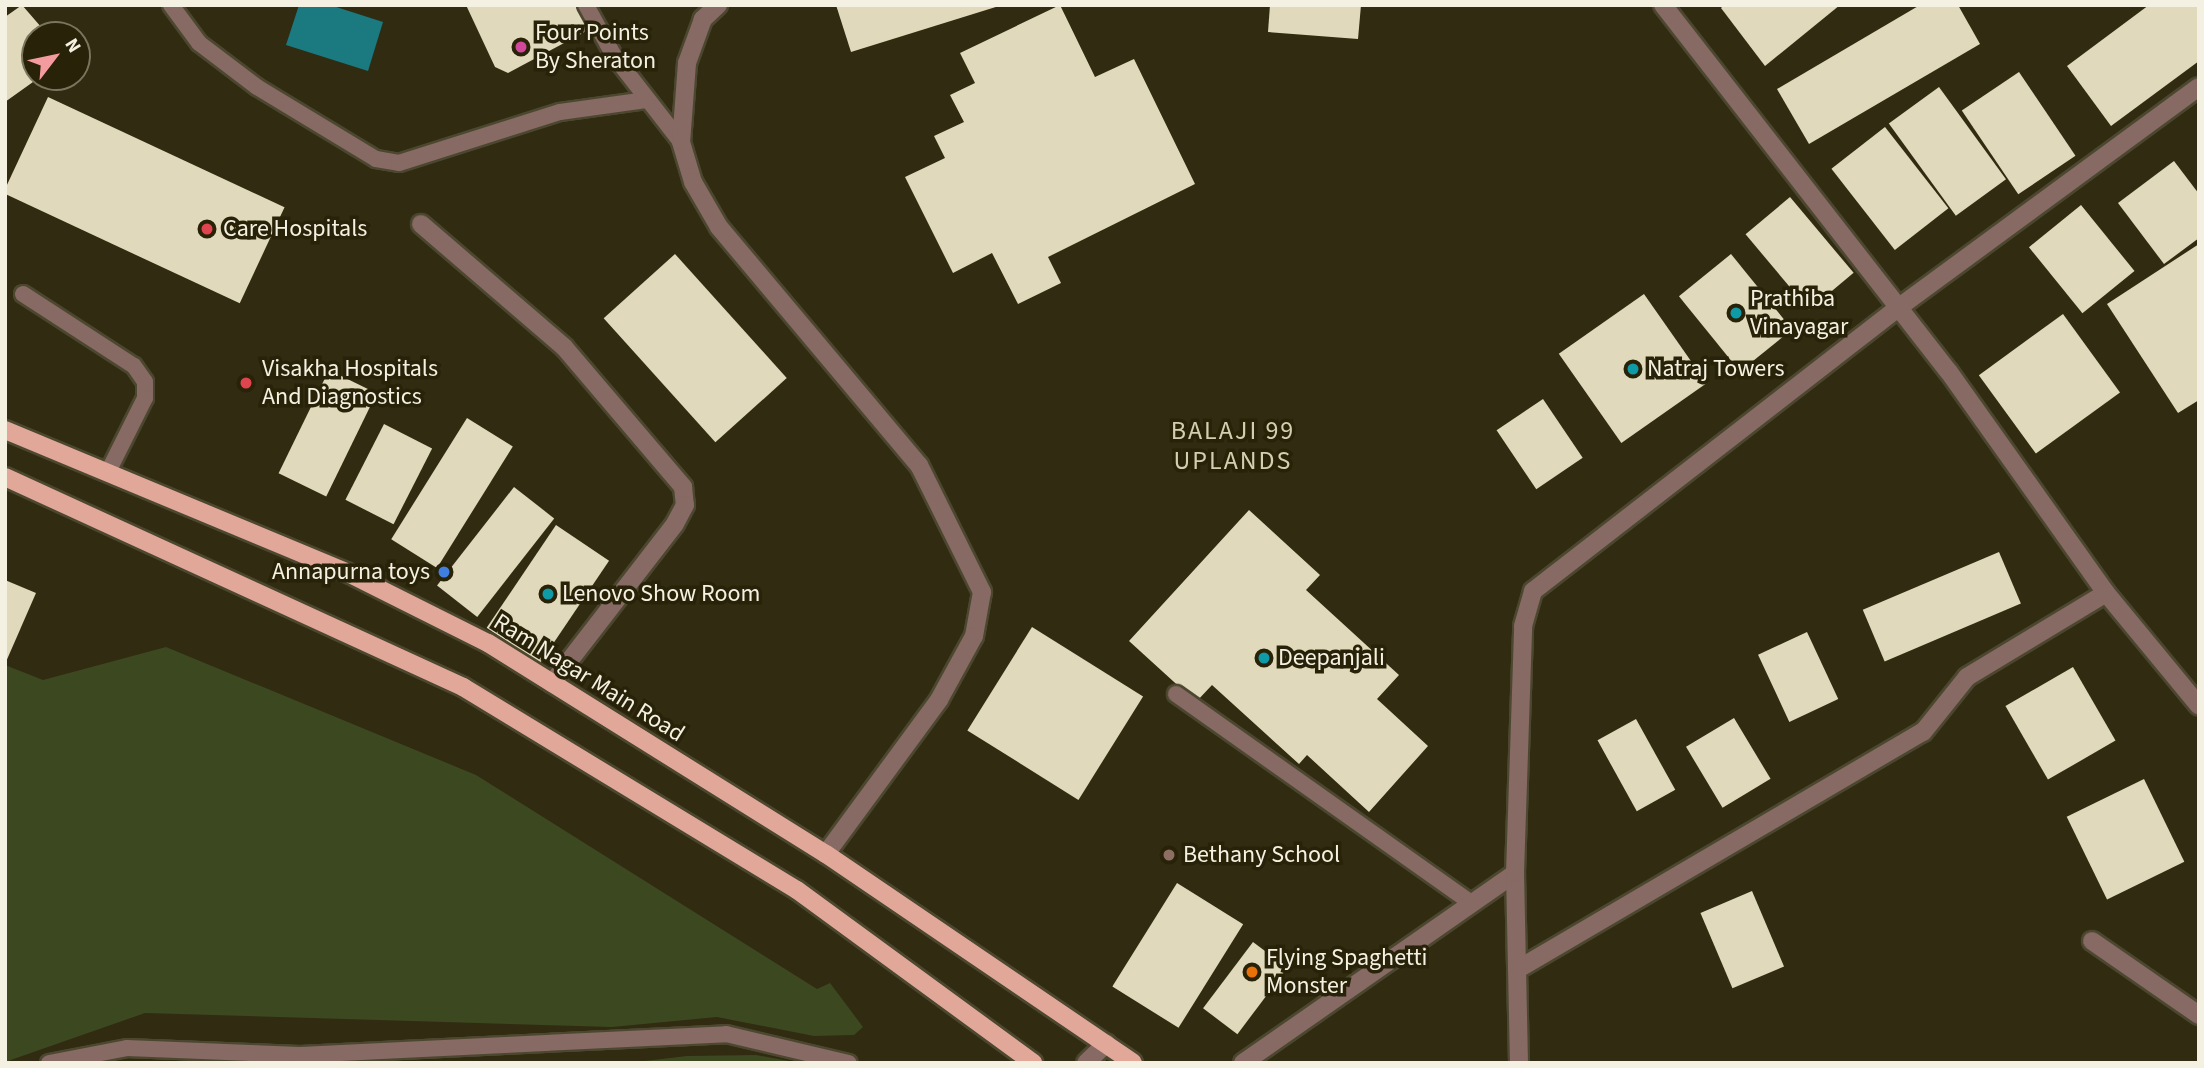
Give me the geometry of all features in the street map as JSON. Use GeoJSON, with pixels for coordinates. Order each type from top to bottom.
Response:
{"type":"FeatureCollection","features":[{"type":"Feature","properties":{"kind":"main road","name":"Ram Nagar Main Road"},"geometry":{"type":"LineString","coordinates":[[5,430],[346,572],[488,643],[826,854],[1133,1063]]}},
{"type":"Feature","properties":{"kind":"main road"},"geometry":{"type":"LineString","coordinates":[[5,477],[475,694],[797,890],[1033,1063]]}},
{"type":"Feature","properties":{"kind":"street"},"geometry":{"type":"LineString","coordinates":[[718,5],[703,19],[687,63],[681,142],[693,182],[719,226],[919,465],[982,592],[974,636],[939,700],[826,854]]}},
{"type":"Feature","properties":{"kind":"street"},"geometry":{"type":"LineString","coordinates":[[1662,5],[1898,309],[2106,593],[2199,706]]}},
{"type":"Feature","properties":{"kind":"street"},"geometry":{"type":"LineString","coordinates":[[1519,1063],[1520,968],[1515,873],[1523,626],[1533,591],[1898,309],[2199,87]]}},
{"type":"Feature","properties":{"kind":"street"},"geometry":{"type":"LineString","coordinates":[[421,224],[564,346],[683,486],[685,505],[675,524],[552,683]]}},
{"type":"Feature","properties":{"kind":"street"},"geometry":{"type":"LineString","coordinates":[[1520,968],[1923,732],[1967,677],[2106,593]]}},
{"type":"Feature","properties":{"kind":"street"},"geometry":{"type":"LineString","coordinates":[[1243,1063],[1515,873]]}},
{"type":"Feature","properties":{"kind":"street"},"geometry":{"type":"LineString","coordinates":[[2092,941],[2199,1015]]}},
{"type":"Feature","properties":{"kind":"street"},"geometry":{"type":"LineString","coordinates":[[1086,1063],[1106,1044]]}},
{"type":"Feature","properties":{"kind":"lane"},"geometry":{"type":"LineString","coordinates":[[171,5],[199,43],[257,88],[376,159],[399,163],[560,112],[646,100]]}},
{"type":"Feature","properties":{"kind":"lane"},"geometry":{"type":"LineString","coordinates":[[586,5],[646,100],[681,142]]}},
{"type":"Feature","properties":{"kind":"lane"},"geometry":{"type":"LineString","coordinates":[[23,294],[134,366],[145,382],[145,398],[108,472]]}},
{"type":"Feature","properties":{"kind":"lane"},"geometry":{"type":"LineString","coordinates":[[1176,694],[1471,903]]}},
{"type":"Feature","properties":{"kind":"lane"},"geometry":{"type":"LineString","coordinates":[[48,1063],[127,1048],[300,1055],[726,1034],[849,1063]]}},
{"type":"Feature","properties":{"kind":"green space"},"geometry":{"type":"Polygon","coordinates":[[[166,647],[476,775],[817,989],[830,983],[863,1027],[854,1035],[814,1036],[717,1017],[612,1027],[145,1013],[5,1062],[5,665],[43,680],[166,647]]]}},
{"type":"Feature","properties":{"kind":"green space"},"geometry":{"type":"Polygon","coordinates":[[[756,1055],[800,1063],[628,1063],[687,1056],[756,1055]]]}},
{"type":"Feature","properties":{"kind":"water"},"geometry":{"type":"Polygon","coordinates":[[[299,5],[330,5],[383,22],[368,71],[286,45],[299,5]]]}},
{"type":"Feature","properties":{"kind":"building"},"geometry":{"type":"Polygon","coordinates":[[[22,5],[36,21],[21,21],[21,91],[5,102],[5,17],[22,5]]]}},
{"type":"Feature","properties":{"kind":"building","name":"Four Points By Sheraton"},"geometry":{"type":"Polygon","coordinates":[[[466,5],[583,5],[594,27],[508,73],[495,67],[466,5]]]}},
{"type":"Feature","properties":{"kind":"building"},"geometry":{"type":"Polygon","coordinates":[[[836,5],[999,5],[999,6],[851,52],[836,5]]]}},
{"type":"Feature","properties":{"kind":"building"},"geometry":{"type":"Polygon","coordinates":[[[1060,5],[1095,77],[1134,59],[1195,184],[1048,257],[1061,283],[1018,304],[992,253],[953,273],[905,177],[945,158],[934,136],[964,122],[950,95],[975,83],[960,53],[1060,5]]]}},
{"type":"Feature","properties":{"kind":"building"},"geometry":{"type":"Polygon","coordinates":[[[1270,5],[1361,5],[1358,39],[1268,32],[1270,5]]]}},
{"type":"Feature","properties":{"kind":"building"},"geometry":{"type":"Polygon","coordinates":[[[1724,5],[1840,5],[1765,66],[1721,8],[1724,5]]]}},
{"type":"Feature","properties":{"kind":"building"},"geometry":{"type":"Polygon","coordinates":[[[1920,5],[1958,5],[1980,44],[1809,144],[1777,89],[1920,5]]]}},
{"type":"Feature","properties":{"kind":"building"},"geometry":{"type":"Polygon","coordinates":[[[2149,5],[2199,5],[2199,61],[2111,126],[2067,66],[2149,5]]]}},
{"type":"Feature","properties":{"kind":"building"},"geometry":{"type":"Polygon","coordinates":[[[2019,72],[2075,156],[2018,194],[1962,111],[2019,72]]]}},
{"type":"Feature","properties":{"kind":"building"},"geometry":{"type":"Polygon","coordinates":[[[1939,87],[2006,179],[1956,216],[1889,123],[1939,87]]]}},
{"type":"Feature","properties":{"kind":"building"},"geometry":{"type":"Polygon","coordinates":[[[48,97],[285,207],[240,303],[5,194],[48,97]]]}},
{"type":"Feature","properties":{"kind":"building"},"geometry":{"type":"Polygon","coordinates":[[[1885,127],[1948,208],[1895,250],[1831,169],[1885,127]]]}},
{"type":"Feature","properties":{"kind":"building"},"geometry":{"type":"Polygon","coordinates":[[[2174,161],[2199,194],[2199,238],[2164,264],[2118,203],[2174,161]]]}},
{"type":"Feature","properties":{"kind":"building"},"geometry":{"type":"Polygon","coordinates":[[[1790,197],[1854,273],[1809,310],[1746,234],[1790,197]]]}},
{"type":"Feature","properties":{"kind":"building"},"geometry":{"type":"Polygon","coordinates":[[[2081,205],[2134,271],[2082,313],[2029,247],[2081,205]]]}},
{"type":"Feature","properties":{"kind":"building"},"geometry":{"type":"Polygon","coordinates":[[[2199,244],[2199,400],[2178,413],[2107,304],[2199,244]]]}},
{"type":"Feature","properties":{"kind":"building"},"geometry":{"type":"Polygon","coordinates":[[[675,254],[787,378],[715,442],[604,318],[675,254]]]}},
{"type":"Feature","properties":{"kind":"building","name":"Prathiba Vinayagar"},"geometry":{"type":"Polygon","coordinates":[[[1731,254],[1792,329],[1740,372],[1679,296],[1731,254]]]}},
{"type":"Feature","properties":{"kind":"building","name":"Natraj Towers"},"geometry":{"type":"Polygon","coordinates":[[[1644,294],[1707,383],[1621,443],[1559,354],[1644,294]]]}},
{"type":"Feature","properties":{"kind":"building"},"geometry":{"type":"Polygon","coordinates":[[[2063,314],[2120,392],[2036,454],[1979,375],[2063,314]]]}},
{"type":"Feature","properties":{"kind":"building"},"geometry":{"type":"Polygon","coordinates":[[[329,370],[377,393],[326,497],[279,473],[329,370]]]}},
{"type":"Feature","properties":{"kind":"building"},"geometry":{"type":"Polygon","coordinates":[[[1543,399],[1583,458],[1536,489],[1497,430],[1543,399]]]}},
{"type":"Feature","properties":{"kind":"building"},"geometry":{"type":"Polygon","coordinates":[[[467,418],[513,447],[437,568],[391,539],[467,418]]]}},
{"type":"Feature","properties":{"kind":"building"},"geometry":{"type":"Polygon","coordinates":[[[384,424],[432,449],[394,524],[345,500],[384,424]]]}},
{"type":"Feature","properties":{"kind":"building"},"geometry":{"type":"Polygon","coordinates":[[[514,487],[554,518],[477,617],[437,586],[514,487]]]}},
{"type":"Feature","properties":{"kind":"building","name":"Deepanjali"},"geometry":{"type":"Polygon","coordinates":[[[1249,510],[1320,575],[1306,590],[1399,675],[1377,699],[1428,746],[1369,812],[1307,755],[1299,764],[1212,685],[1196,702],[1129,641],[1249,510]]]}},
{"type":"Feature","properties":{"kind":"building","name":"Lenovo Show Room"},"geometry":{"type":"Polygon","coordinates":[[[556,525],[609,561],[540,664],[487,628],[556,525]]]}},
{"type":"Feature","properties":{"kind":"building"},"geometry":{"type":"Polygon","coordinates":[[[1999,552],[2021,604],[1885,661],[1863,610],[1999,552]]]}},
{"type":"Feature","properties":{"kind":"building"},"geometry":{"type":"Polygon","coordinates":[[[5,580],[36,593],[5,664],[5,580]]]}},
{"type":"Feature","properties":{"kind":"building"},"geometry":{"type":"Polygon","coordinates":[[[1032,627],[1143,696],[1078,800],[967,730],[1032,627]]]}},
{"type":"Feature","properties":{"kind":"building"},"geometry":{"type":"Polygon","coordinates":[[[1807,632],[1838,699],[1789,722],[1758,655],[1807,632]]]}},
{"type":"Feature","properties":{"kind":"building"},"geometry":{"type":"Polygon","coordinates":[[[2073,667],[2116,741],[2048,780],[2005,706],[2073,667]]]}},
{"type":"Feature","properties":{"kind":"building"},"geometry":{"type":"Polygon","coordinates":[[[1734,718],[1771,779],[1723,808],[1686,747],[1734,718]]]}},
{"type":"Feature","properties":{"kind":"building"},"geometry":{"type":"Polygon","coordinates":[[[1636,719],[1675,790],[1637,811],[1598,740],[1636,719]]]}},
{"type":"Feature","properties":{"kind":"building"},"geometry":{"type":"Polygon","coordinates":[[[2144,779],[2184,862],[2107,899],[2067,817],[2144,779]]]}},
{"type":"Feature","properties":{"kind":"building"},"geometry":{"type":"Polygon","coordinates":[[[1177,883],[1243,924],[1178,1028],[1112,986],[1177,883]]]}},
{"type":"Feature","properties":{"kind":"building"},"geometry":{"type":"Polygon","coordinates":[[[1752,891],[1784,966],[1732,988],[1700,913],[1752,891]]]}},
{"type":"Feature","properties":{"kind":"building"},"geometry":{"type":"Polygon","coordinates":[[[1253,942],[1287,968],[1237,1034],[1203,1008],[1253,942]]]}},
{"type":"Feature","properties":{"kind":"place","name":"Four Points By Sheraton"},"geometry":{"type":"Point","coordinates":[521,47]}},
{"type":"Feature","properties":{"kind":"place","name":"Care Hospitals"},"geometry":{"type":"Point","coordinates":[207,229]}},
{"type":"Feature","properties":{"kind":"place","name":"Prathiba Vinayagar"},"geometry":{"type":"Point","coordinates":[1736,313]}},
{"type":"Feature","properties":{"kind":"place","name":"Natraj Towers"},"geometry":{"type":"Point","coordinates":[1633,369]}},
{"type":"Feature","properties":{"kind":"place","name":"Visakha Hospitals And Diagnostics"},"geometry":{"type":"Point","coordinates":[246,383]}},
{"type":"Feature","properties":{"kind":"place","name":"Annapurna toys"},"geometry":{"type":"Point","coordinates":[444,572]}},
{"type":"Feature","properties":{"kind":"place","name":"Lenovo Show Room"},"geometry":{"type":"Point","coordinates":[548,594]}},
{"type":"Feature","properties":{"kind":"place","name":"Deepanjali"},"geometry":{"type":"Point","coordinates":[1264,658]}},
{"type":"Feature","properties":{"kind":"place","name":"Bethany School"},"geometry":{"type":"Point","coordinates":[1169,855]}},
{"type":"Feature","properties":{"kind":"place","name":"Flying Spaghetti Monster"},"geometry":{"type":"Point","coordinates":[1252,972]}},
{"type":"Feature","properties":{"kind":"district","name":"BALAJI 99 UPLANDS"},"geometry":{"type":"Point","coordinates":[1233,446]}}]}
